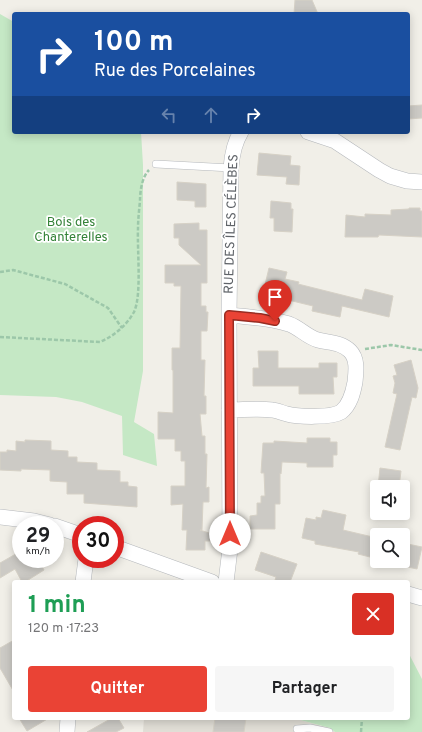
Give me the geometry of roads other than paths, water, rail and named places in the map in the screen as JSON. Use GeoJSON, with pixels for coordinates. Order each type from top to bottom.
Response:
{"type":"FeatureCollection","features":[{"type":"Feature","properties":{"kind":"street","name":"RUE DES ÎLES CÉLÈBES"},"geometry":{"type":"LineString","coordinates":[[226,580],[230,549],[229,315],[231,168],[232,154],[236,139],[240,134]]}},
{"type":"Feature","properties":{"kind":"street"},"geometry":{"type":"LineString","coordinates":[[314,134],[335,141],[373,167],[390,176],[407,181],[422,182]]}},
{"type":"Feature","properties":{"kind":"street"},"geometry":{"type":"LineString","coordinates":[[229,315],[260,318],[290,325],[307,336],[318,340],[340,344],[350,351],[355,360],[356,370],[353,391],[349,404],[341,412],[331,415],[302,416],[273,410],[229,410]]}},
{"type":"Feature","properties":{"kind":"street"},"geometry":{"type":"LineString","coordinates":[[0,516],[12,518]]}},
{"type":"Feature","properties":{"kind":"street"},"geometry":{"type":"LineString","coordinates":[[124,551],[206,580]]}},
{"type":"Feature","properties":{"kind":"street"},"geometry":{"type":"LineString","coordinates":[[82,580],[84,568]]}},
{"type":"Feature","properties":{"kind":"street"},"geometry":{"type":"LineString","coordinates":[[410,595],[422,598]]}},
{"type":"Feature","properties":{"kind":"street"},"geometry":{"type":"LineString","coordinates":[[67,732],[68,720]]}},
{"type":"Feature","properties":{"kind":"lane"},"geometry":{"type":"LineString","coordinates":[[156,164],[231,168]]}},
{"type":"Feature","properties":{"kind":"lane"},"geometry":{"type":"LineString","coordinates":[[297,729],[310,728],[329,732]]}},
{"type":"Feature","properties":{"kind":"park label","name":"Bois des Chanterelles"},"geometry":{"type":"Point","coordinates":[71,230]}}]}
